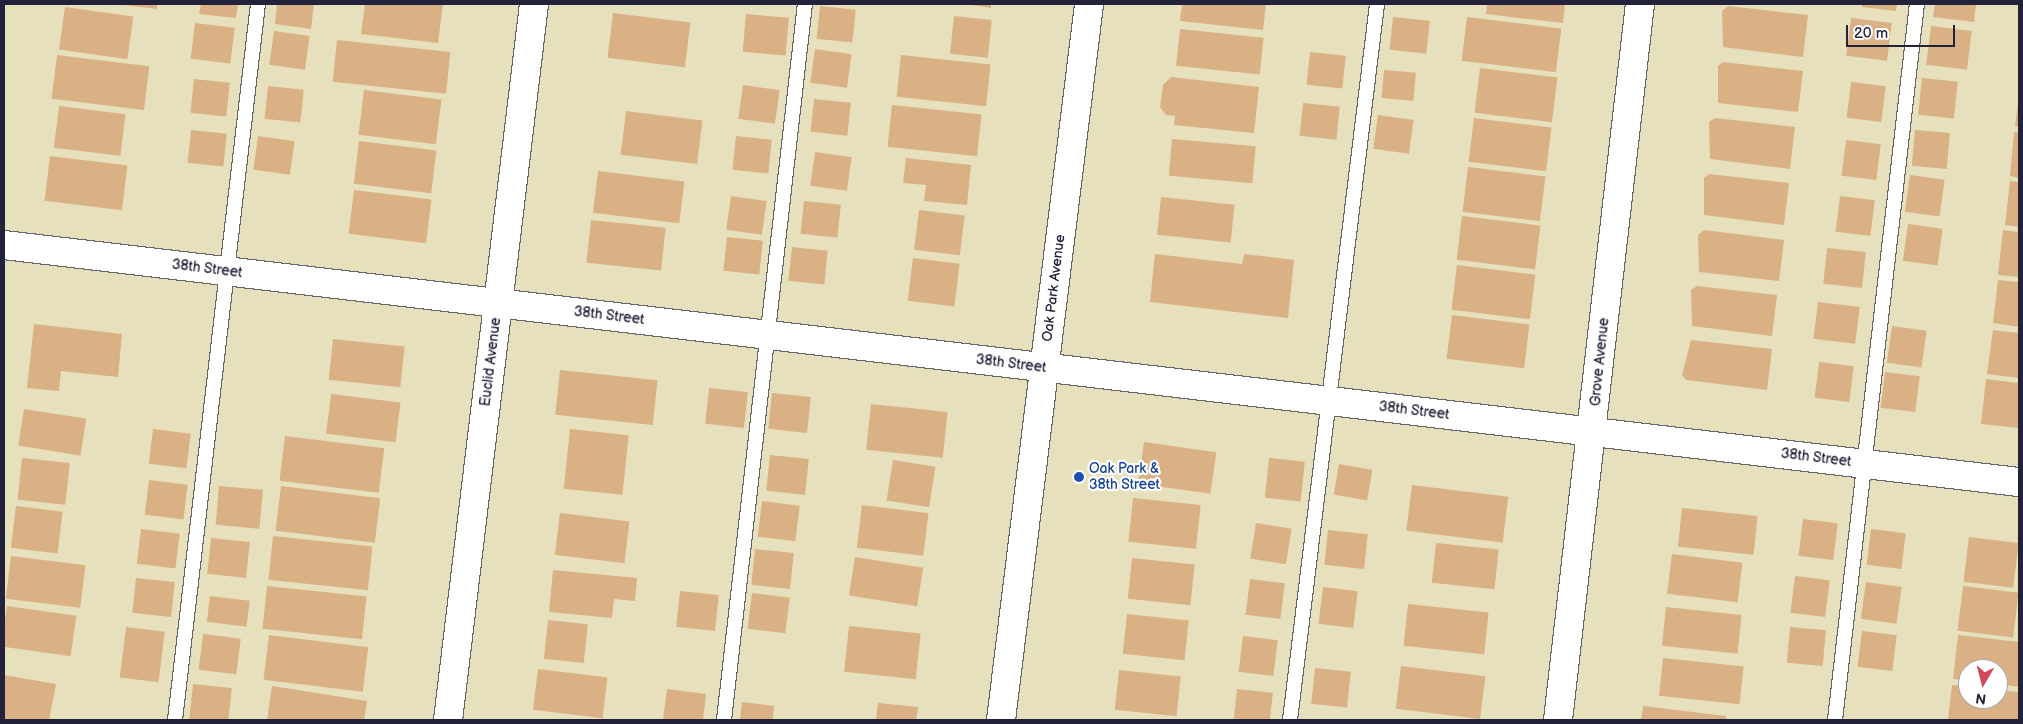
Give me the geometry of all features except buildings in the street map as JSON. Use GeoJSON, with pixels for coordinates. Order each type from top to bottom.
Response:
{"type":"FeatureCollection","features":[{"type":"Feature","properties":{"kind":"street","name":"Euclid Avenue"},"geometry":{"type":"LineString","coordinates":[[448,720],[534,4]]}},
{"type":"Feature","properties":{"kind":"street","name":"Oak Park Avenue"},"geometry":{"type":"LineString","coordinates":[[1001,720],[1089,4]]}},
{"type":"Feature","properties":{"kind":"street","name":"Grove Avenue"},"geometry":{"type":"LineString","coordinates":[[1558,720],[1640,4]]}},
{"type":"Feature","properties":{"kind":"street","name":"38th Street"},"geometry":{"type":"LineString","coordinates":[[4,244],[2019,482]]}},
{"type":"Feature","properties":{"kind":"lane"},"geometry":{"type":"LineString","coordinates":[[175,720],[258,4]]}},
{"type":"Feature","properties":{"kind":"lane"},"geometry":{"type":"LineString","coordinates":[[724,720],[805,4]]}},
{"type":"Feature","properties":{"kind":"lane"},"geometry":{"type":"LineString","coordinates":[[1290,720],[1377,4]]}},
{"type":"Feature","properties":{"kind":"lane"},"geometry":{"type":"LineString","coordinates":[[1835,720],[1917,4]]}},
{"type":"Feature","properties":{"kind":"place","name":"Oak Park & 38th Street"},"geometry":{"type":"Point","coordinates":[1079,477]}}]}
